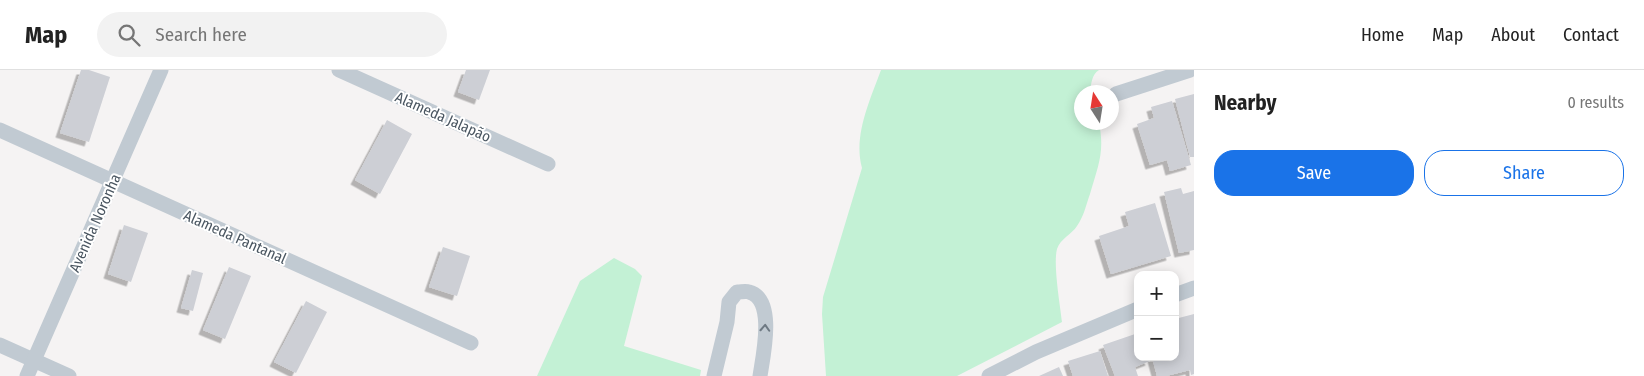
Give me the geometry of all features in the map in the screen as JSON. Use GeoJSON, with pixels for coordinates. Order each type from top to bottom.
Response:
{"type":"FeatureCollection","features":[{"type":"Feature","properties":{"kind":"street","name":"Avenida Noronha"},"geometry":{"type":"LineString","coordinates":[[28,376],[161,70]]}},
{"type":"Feature","properties":{"kind":"street","name":"Alameda Jalapão"},"geometry":{"type":"LineString","coordinates":[[339,70],[548,164]]}},
{"type":"Feature","properties":{"kind":"street"},"geometry":{"type":"LineString","coordinates":[[1119,93],[1190,70]]}},
{"type":"Feature","properties":{"kind":"street","name":"Alameda Pantanal"},"geometry":{"type":"LineString","coordinates":[[0,130],[471,343]]}},
{"type":"Feature","properties":{"kind":"street"},"geometry":{"type":"LineString","coordinates":[[1179,294],[1194,288]]}},
{"type":"Feature","properties":{"kind":"street"},"geometry":{"type":"LineString","coordinates":[[714,376],[728,322],[729,302],[737,292],[750,292],[760,300],[766,312],[760,376]]}},
{"type":"Feature","properties":{"kind":"street"},"geometry":{"type":"LineString","coordinates":[[989,376],[1036,352],[1134,311]]}},
{"type":"Feature","properties":{"kind":"street"},"geometry":{"type":"LineString","coordinates":[[0,345],[69,376]]}},
{"type":"Feature","properties":{"kind":"green space"},"geometry":{"type":"Polygon","coordinates":[[[881,70],[1099,70],[1093,77],[1091,85],[1074,85],[1074,130],[1100,130],[1101,151],[1085,210],[1075,229],[1063,239],[1057,249],[1056,274],[1062,322],[957,376],[826,376],[822,314],[823,297],[862,168],[860,156],[861,131],[881,70]]]}},
{"type":"Feature","properties":{"kind":"green space"},"geometry":{"type":"Polygon","coordinates":[[[614,258],[635,269],[642,276],[624,346],[701,370],[700,376],[537,376],[580,281],[614,258]]]}},
{"type":"Feature","properties":{"kind":"building"},"geometry":{"type":"Polygon","coordinates":[[[81,70],[89,70],[110,77],[89,142],[60,133],[81,70]]]}},
{"type":"Feature","properties":{"kind":"building"},"geometry":{"type":"Polygon","coordinates":[[[466,70],[490,70],[479,100],[458,92],[466,70]]]}},
{"type":"Feature","properties":{"kind":"building"},"geometry":{"type":"Polygon","coordinates":[[[1194,94],[1194,157],[1190,157],[1175,99],[1194,94]]]}},
{"type":"Feature","properties":{"kind":"building"},"geometry":{"type":"Polygon","coordinates":[[[1172,101],[1191,165],[1170,171],[1167,160],[1150,165],[1137,124],[1154,118],[1151,107],[1172,101]]]}},
{"type":"Feature","properties":{"kind":"building"},"geometry":{"type":"Polygon","coordinates":[[[387,120],[412,134],[380,194],[355,180],[387,120]]]}},
{"type":"Feature","properties":{"kind":"building"},"geometry":{"type":"Polygon","coordinates":[[[1181,188],[1183,194],[1194,191],[1194,250],[1179,253],[1164,192],[1181,188]]]}},
{"type":"Feature","properties":{"kind":"building"},"geometry":{"type":"Polygon","coordinates":[[[1155,203],[1171,256],[1111,274],[1099,236],[1129,226],[1125,212],[1155,203]]]}},
{"type":"Feature","properties":{"kind":"building"},"geometry":{"type":"Polygon","coordinates":[[[124,225],[148,233],[131,282],[108,274],[124,225]]]}},
{"type":"Feature","properties":{"kind":"building"},"geometry":{"type":"Polygon","coordinates":[[[443,247],[470,256],[457,296],[429,287],[443,247]]]}},
{"type":"Feature","properties":{"kind":"building"},"geometry":{"type":"Polygon","coordinates":[[[229,267],[251,276],[225,339],[203,330],[229,267]]]}},
{"type":"Feature","properties":{"kind":"building"},"geometry":{"type":"Polygon","coordinates":[[[192,270],[203,273],[193,311],[181,308],[192,270]]]}},
{"type":"Feature","properties":{"kind":"building"},"geometry":{"type":"Polygon","coordinates":[[[306,301],[327,312],[296,373],[274,362],[306,301]]]}},
{"type":"Feature","properties":{"kind":"building"},"geometry":{"type":"Polygon","coordinates":[[[1194,314],[1194,374],[1191,375],[1190,370],[1166,376],[1157,376],[1153,361],[1179,361],[1179,318],[1194,314]]]}},
{"type":"Feature","properties":{"kind":"building"},"geometry":{"type":"Polygon","coordinates":[[[1134,334],[1134,361],[1150,361],[1135,367],[1138,376],[1115,376],[1103,345],[1134,334]]]}},
{"type":"Feature","properties":{"kind":"building"},"geometry":{"type":"Polygon","coordinates":[[[1100,351],[1108,376],[1073,376],[1068,361],[1100,351]]]}},
{"type":"Feature","properties":{"kind":"building"},"geometry":{"type":"Polygon","coordinates":[[[1059,367],[1063,376],[1039,376],[1059,367]]]}}]}
